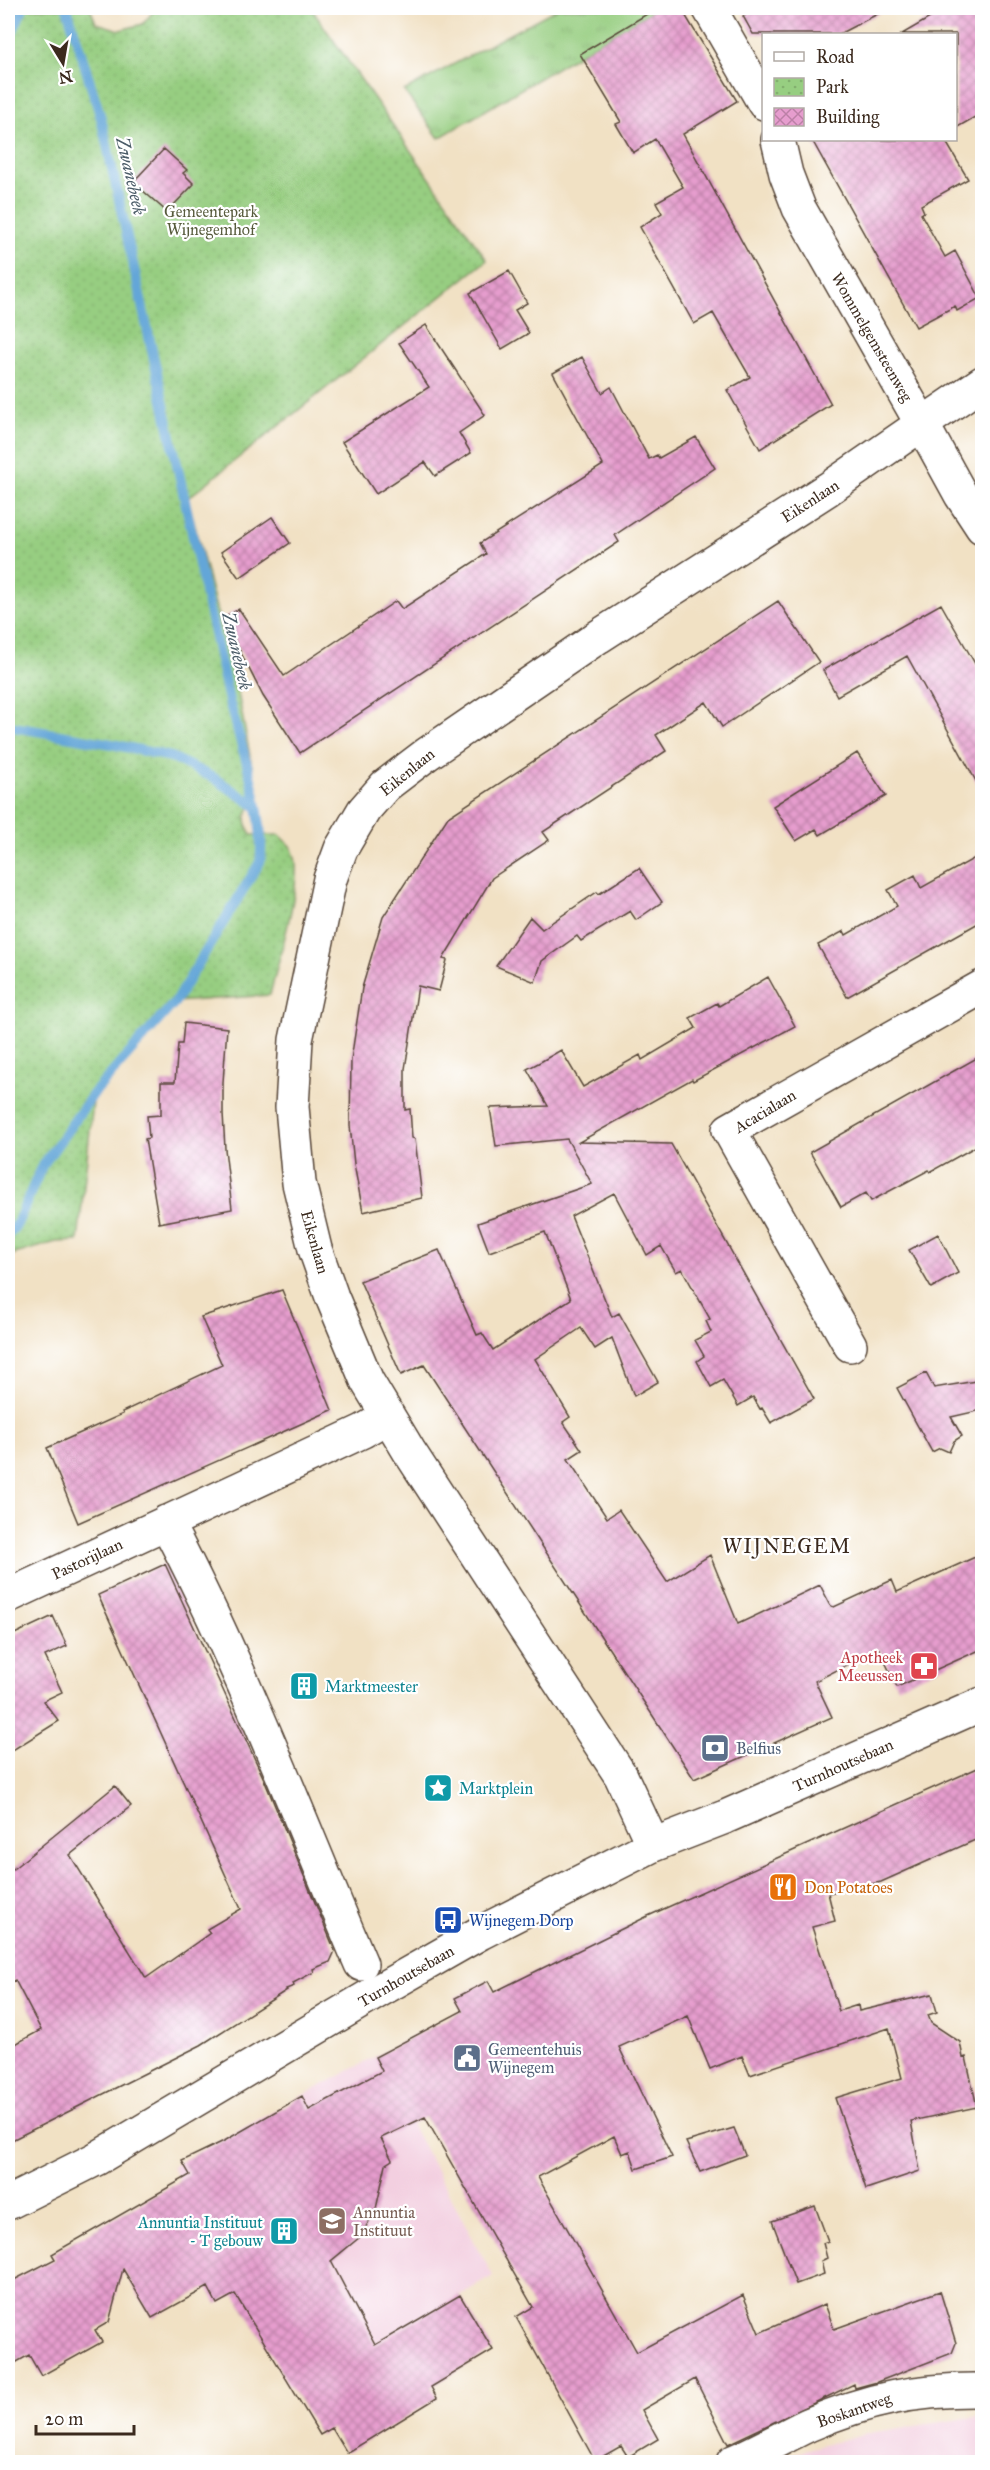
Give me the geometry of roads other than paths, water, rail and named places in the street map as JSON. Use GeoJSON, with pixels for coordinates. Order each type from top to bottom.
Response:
{"type":"FeatureCollection","features":[{"type":"Feature","properties":{"kind":"street"},"geometry":{"type":"LineString","coordinates":[[709,8],[762,100]]}},
{"type":"Feature","properties":{"kind":"street","name":"Wommelgemsteenweg"},"geometry":{"type":"LineString","coordinates":[[778,141],[786,174],[799,208],[961,495],[982,527]]}},
{"type":"Feature","properties":{"kind":"street","name":"Eikenlaan"},"geometry":{"type":"LineString","coordinates":[[387,1417],[363,1371],[315,1249],[299,1183],[292,1107],[296,1040],[330,879],[341,849],[364,810],[385,786],[427,753],[598,637],[828,489],[982,383]]}},
{"type":"Feature","properties":{"kind":"street","name":"Acacialaan"},"geometry":{"type":"LineString","coordinates":[[850,1345],[729,1130],[982,987]]}},
{"type":"Feature","properties":{"kind":"street"},"geometry":{"type":"LineString","coordinates":[[361,1964],[228,1650],[195,1576],[166,1522],[355,1435],[387,1417],[621,1776],[653,1845]]}},
{"type":"Feature","properties":{"kind":"street","name":"Pastorijlaan"},"geometry":{"type":"LineString","coordinates":[[8,1596],[166,1522]]}},
{"type":"Feature","properties":{"kind":"street","name":"Turnhoutsebaan"},"geometry":{"type":"LineString","coordinates":[[8,2203],[96,2159],[480,1933],[653,1845],[725,1817],[982,1704]]}},
{"type":"Feature","properties":{"kind":"street","name":"Boskantweg"},"geometry":{"type":"LineString","coordinates":[[734,2463],[807,2426],[854,2407],[903,2394],[982,2390]]}},
{"type":"Feature","properties":{"kind":"waterway"},"geometry":{"type":"LineString","coordinates":[[8,41],[23,8]]}},
{"type":"Feature","properties":{"kind":"waterway","name":"Zwanebeek"},"geometry":{"type":"LineString","coordinates":[[8,1235],[17,1224],[42,1166],[94,1093],[175,1002],[260,862],[261,844],[260,824],[252,782],[229,701],[101,118],[67,8]]}},
{"type":"Feature","properties":{"kind":"waterway"},"geometry":{"type":"LineString","coordinates":[[8,726],[171,757],[214,778],[256,806]]}},
{"type":"Feature","properties":{"kind":"place","name":"Apotheek Meeussen"},"geometry":{"type":"Point","coordinates":[924,1666]}},
{"type":"Feature","properties":{"kind":"place","name":"Marktmeester"},"geometry":{"type":"Point","coordinates":[304,1686]}},
{"type":"Feature","properties":{"kind":"place","name":"Belfius"},"geometry":{"type":"Point","coordinates":[715,1748]}},
{"type":"Feature","properties":{"kind":"place","name":"Marktplein"},"geometry":{"type":"Point","coordinates":[438,1788]}},
{"type":"Feature","properties":{"kind":"place","name":"Don Potatoes"},"geometry":{"type":"Point","coordinates":[783,1887]}},
{"type":"Feature","properties":{"kind":"place","name":"Wijnegem Dorp"},"geometry":{"type":"Point","coordinates":[448,1920]}},
{"type":"Feature","properties":{"kind":"place","name":"Gemeentehuis Wijnegem"},"geometry":{"type":"Point","coordinates":[467,2058]}},
{"type":"Feature","properties":{"kind":"place","name":"Annuntia Instituut"},"geometry":{"type":"Point","coordinates":[332,2221]}},
{"type":"Feature","properties":{"kind":"place","name":"Annuntia Instituut - T gebouw"},"geometry":{"type":"Point","coordinates":[284,2231]}},
{"type":"Feature","properties":{"kind":"district","name":"WIJNEGEM"},"geometry":{"type":"Point","coordinates":[787,1546]}},
{"type":"Feature","properties":{"kind":"park label","name":"Gemeentepark Wijnegemhof"},"geometry":{"type":"Point","coordinates":[211,220]}}]}
